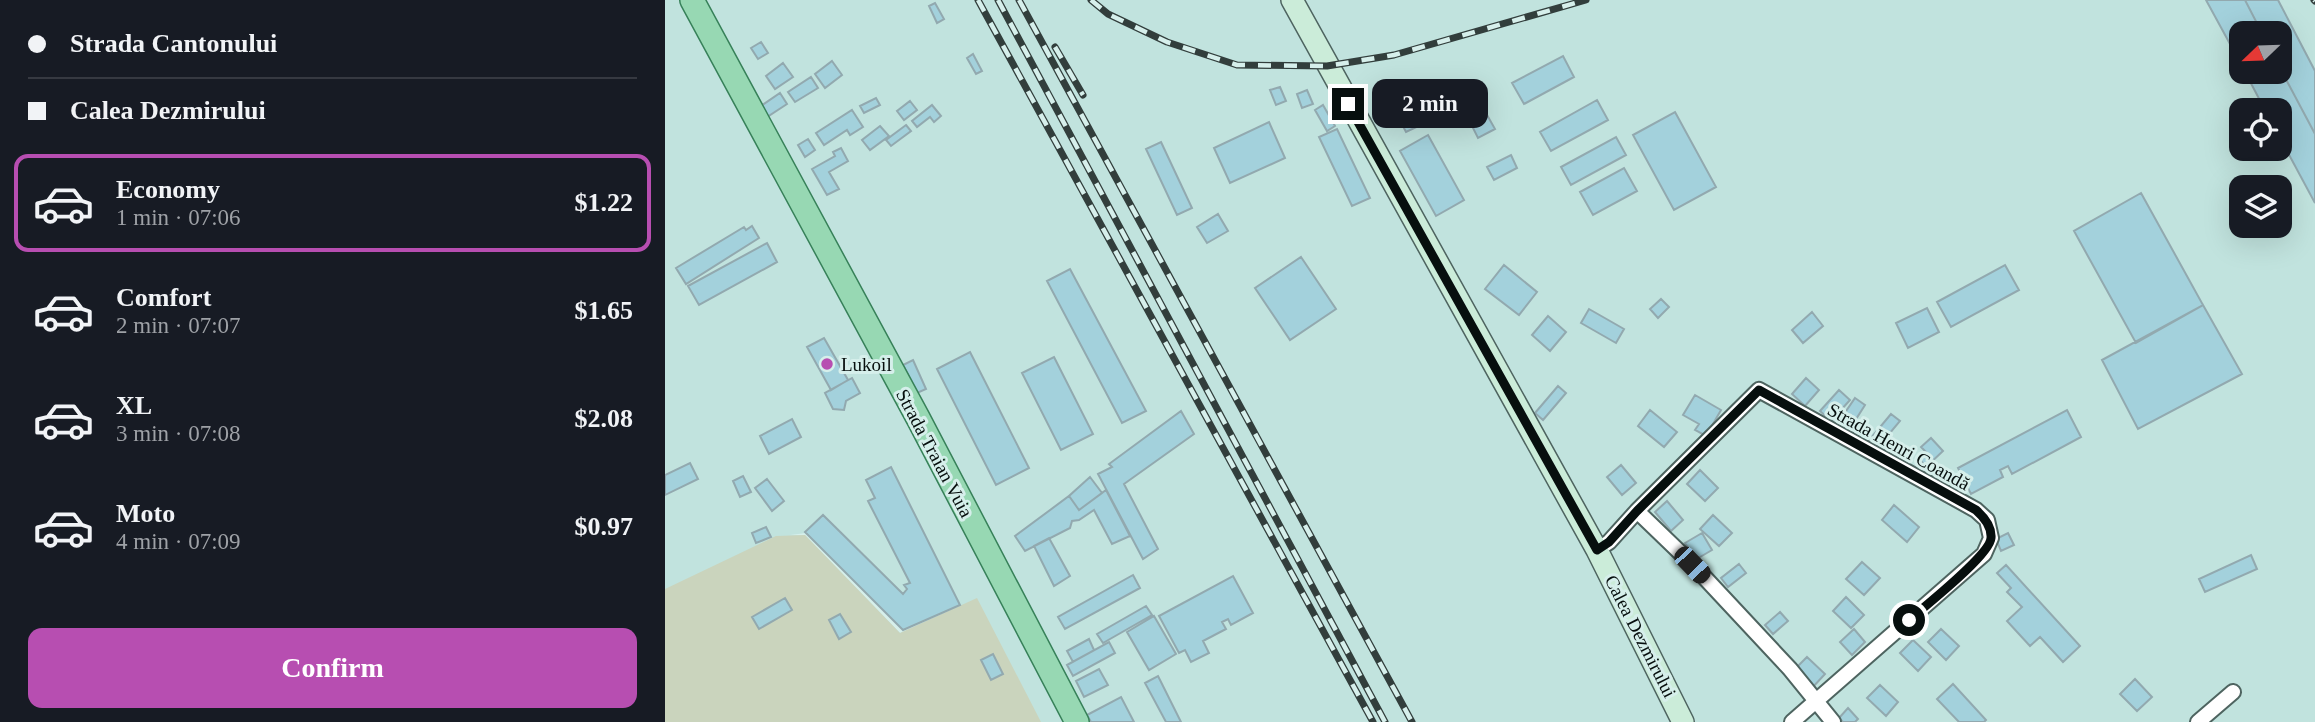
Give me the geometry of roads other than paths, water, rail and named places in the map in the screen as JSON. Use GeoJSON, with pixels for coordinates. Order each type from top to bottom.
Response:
{"type":"FeatureCollection","features":[{"type":"Feature","properties":{"kind":"main road","name":"Strada Traian Vuia"},"geometry":{"type":"LineString","coordinates":[[692,0],[1077,722]]}},
{"type":"Feature","properties":{"kind":"main road","name":"Calea Dezmirului"},"geometry":{"type":"LineString","coordinates":[[1292,0],[1597,550],[1683,722]]}},
{"type":"Feature","properties":{"kind":"street","name":"Strada Henri Coandă"},"geometry":{"type":"LineString","coordinates":[[1637,511],[1759,390],[1976,510],[1987,520],[1991,538],[1984,554],[1815,702]]}},
{"type":"Feature","properties":{"kind":"street"},"geometry":{"type":"LineString","coordinates":[[1597,550],[1609,542],[1637,511],[1790,669],[1833,722]]}},
{"type":"Feature","properties":{"kind":"street"},"geometry":{"type":"LineString","coordinates":[[2198,722],[2233,692]]}},
{"type":"Feature","properties":{"kind":"street"},"geometry":{"type":"LineString","coordinates":[[1792,722],[1815,702]]}},
{"type":"Feature","properties":{"kind":"railway"},"geometry":{"type":"LineString","coordinates":[[978,0],[1373,722]]}},
{"type":"Feature","properties":{"kind":"railway"},"geometry":{"type":"LineString","coordinates":[[998,0],[1385,722]]}},
{"type":"Feature","properties":{"kind":"railway"},"geometry":{"type":"LineString","coordinates":[[1019,0],[1412,722]]}},
{"type":"Feature","properties":{"kind":"railway"},"geometry":{"type":"LineString","coordinates":[[1091,0],[1108,14],[1167,42],[1237,65],[1327,66],[1394,55],[1586,0]]}},
{"type":"Feature","properties":{"kind":"railway"},"geometry":{"type":"LineString","coordinates":[[1055,47],[1083,95]]}},
{"type":"Feature","properties":{"kind":"place","name":"Lukoil"},"geometry":{"type":"Point","coordinates":[827,364]}}]}
